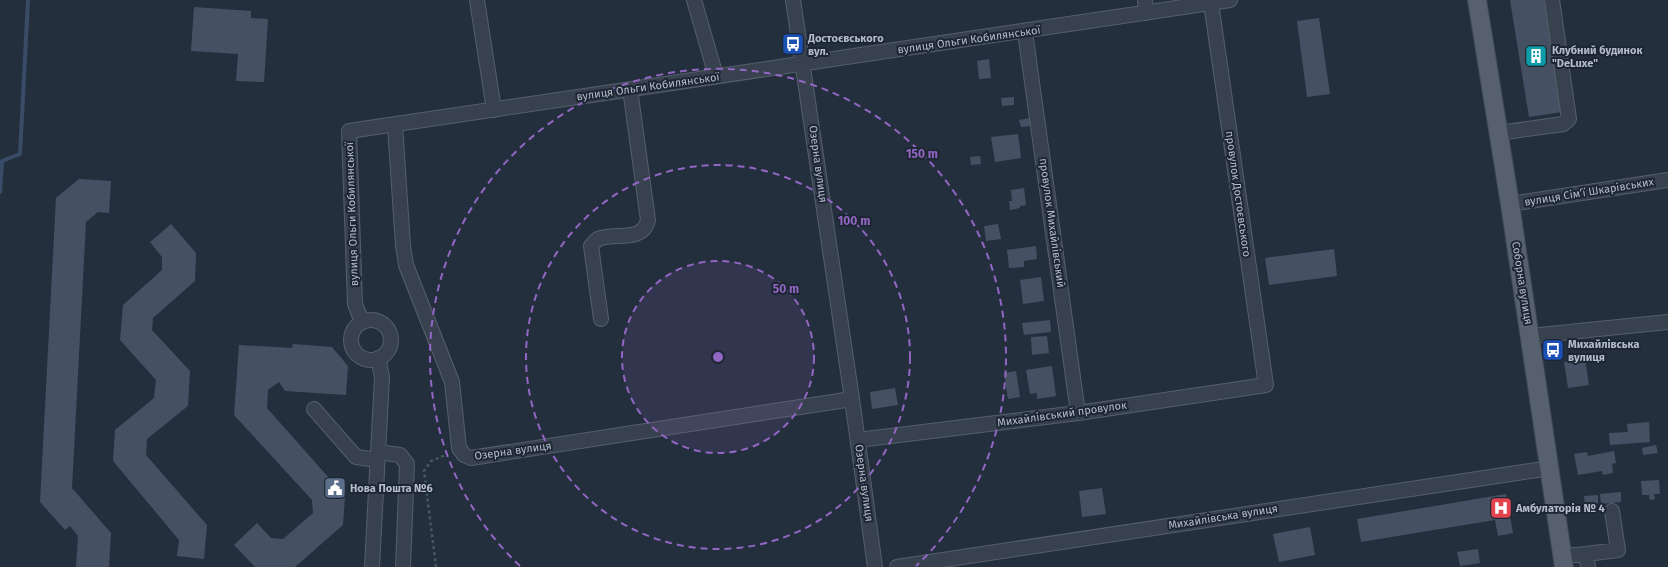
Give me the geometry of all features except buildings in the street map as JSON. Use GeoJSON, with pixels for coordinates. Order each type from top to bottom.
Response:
{"type":"FeatureCollection","features":[{"type":"Feature","properties":{"kind":"main road","name":"Соборна вулиця"},"geometry":{"type":"LineString","coordinates":[[1477,0],[1510,204],[1563,562]]}},
{"type":"Feature","properties":{"kind":"street"},"geometry":{"type":"LineString","coordinates":[[477,0],[494,110]]}},
{"type":"Feature","properties":{"kind":"street"},"geometry":{"type":"LineString","coordinates":[[694,0],[716,76]]}},
{"type":"Feature","properties":{"kind":"street","name":"Озерна вулиця"},"geometry":{"type":"LineString","coordinates":[[792,0],[803,63],[875,567]]}},
{"type":"Feature","properties":{"kind":"street","name":"вулиця Ольги Кобилянської"},"geometry":{"type":"LineString","coordinates":[[362,322],[355,304],[349,131],[803,63],[1025,32],[1145,6],[1211,3],[1230,0]]}},
{"type":"Feature","properties":{"kind":"street"},"geometry":{"type":"LineString","coordinates":[[1499,133],[1563,124],[1569,119],[1552,0]]}},
{"type":"Feature","properties":{"kind":"street","name":"провулок Достоєвського"},"geometry":{"type":"LineString","coordinates":[[1211,3],[1266,385]]}},
{"type":"Feature","properties":{"kind":"street","name":"провулок Михайлівський"},"geometry":{"type":"LineString","coordinates":[[1025,32],[1078,413]]}},
{"type":"Feature","properties":{"kind":"street"},"geometry":{"type":"LineString","coordinates":[[601,319],[591,246],[597,239],[640,233],[646,227],[648,220],[630,89]]}},
{"type":"Feature","properties":{"kind":"street","name":"Озерна вулиця"},"geometry":{"type":"LineString","coordinates":[[395,125],[403,246],[406,265],[452,382],[460,452],[471,458],[852,399]]}},
{"type":"Feature","properties":{"kind":"street","name":"вулиця Сімʼї Шкарівських"},"geometry":{"type":"LineString","coordinates":[[1510,204],[1668,180]]}},
{"type":"Feature","properties":{"kind":"street"},"geometry":{"type":"LineString","coordinates":[[368,320],[380,322],[389,331],[391,344],[388,350],[378,358],[365,358],[354,350],[351,338],[356,326],[362,322],[368,320]]}},
{"type":"Feature","properties":{"kind":"street"},"geometry":{"type":"LineString","coordinates":[[1530,336],[1668,322]]}},
{"type":"Feature","properties":{"kind":"street"},"geometry":{"type":"LineString","coordinates":[[372,567],[382,377],[378,358]]}},
{"type":"Feature","properties":{"kind":"street","name":"Михайлівський провулок"},"geometry":{"type":"LineString","coordinates":[[858,440],[1078,413],[1266,385]]}},
{"type":"Feature","properties":{"kind":"street"},"geometry":{"type":"LineString","coordinates":[[314,409],[356,457],[400,455],[407,464],[403,567]]}},
{"type":"Feature","properties":{"kind":"street","name":"Михайлівська вулиця"},"geometry":{"type":"LineString","coordinates":[[897,567],[1550,468]]}},
{"type":"Feature","properties":{"kind":"street"},"geometry":{"type":"LineString","coordinates":[[1563,562],[1587,560],[1618,550],[1612,511]]}},
{"type":"Feature","properties":{"kind":"path"},"geometry":{"type":"LineString","coordinates":[[436,567],[424,471],[427,465],[438,457],[460,452]]}},
{"type":"Feature","properties":{"kind":"waterway"},"geometry":{"type":"LineString","coordinates":[[0,192],[2,161],[20,154],[28,0]]}},
{"type":"Feature","properties":{"kind":"place","name":"Достоєвського вул."},"geometry":{"type":"Point","coordinates":[793,44]}},
{"type":"Feature","properties":{"kind":"place","name":"Клубний будинок \"DeLuxe\""},"geometry":{"type":"Point","coordinates":[1536,56]}},
{"type":"Feature","properties":{"kind":"place","name":"Михайлівська вулиця"},"geometry":{"type":"Point","coordinates":[1553,350]}},
{"type":"Feature","properties":{"kind":"place","name":"Нова Пошта №6"},"geometry":{"type":"Point","coordinates":[335,488]}},
{"type":"Feature","properties":{"kind":"place","name":"Амбулаторія № 4"},"geometry":{"type":"Point","coordinates":[1501,508]}}]}
